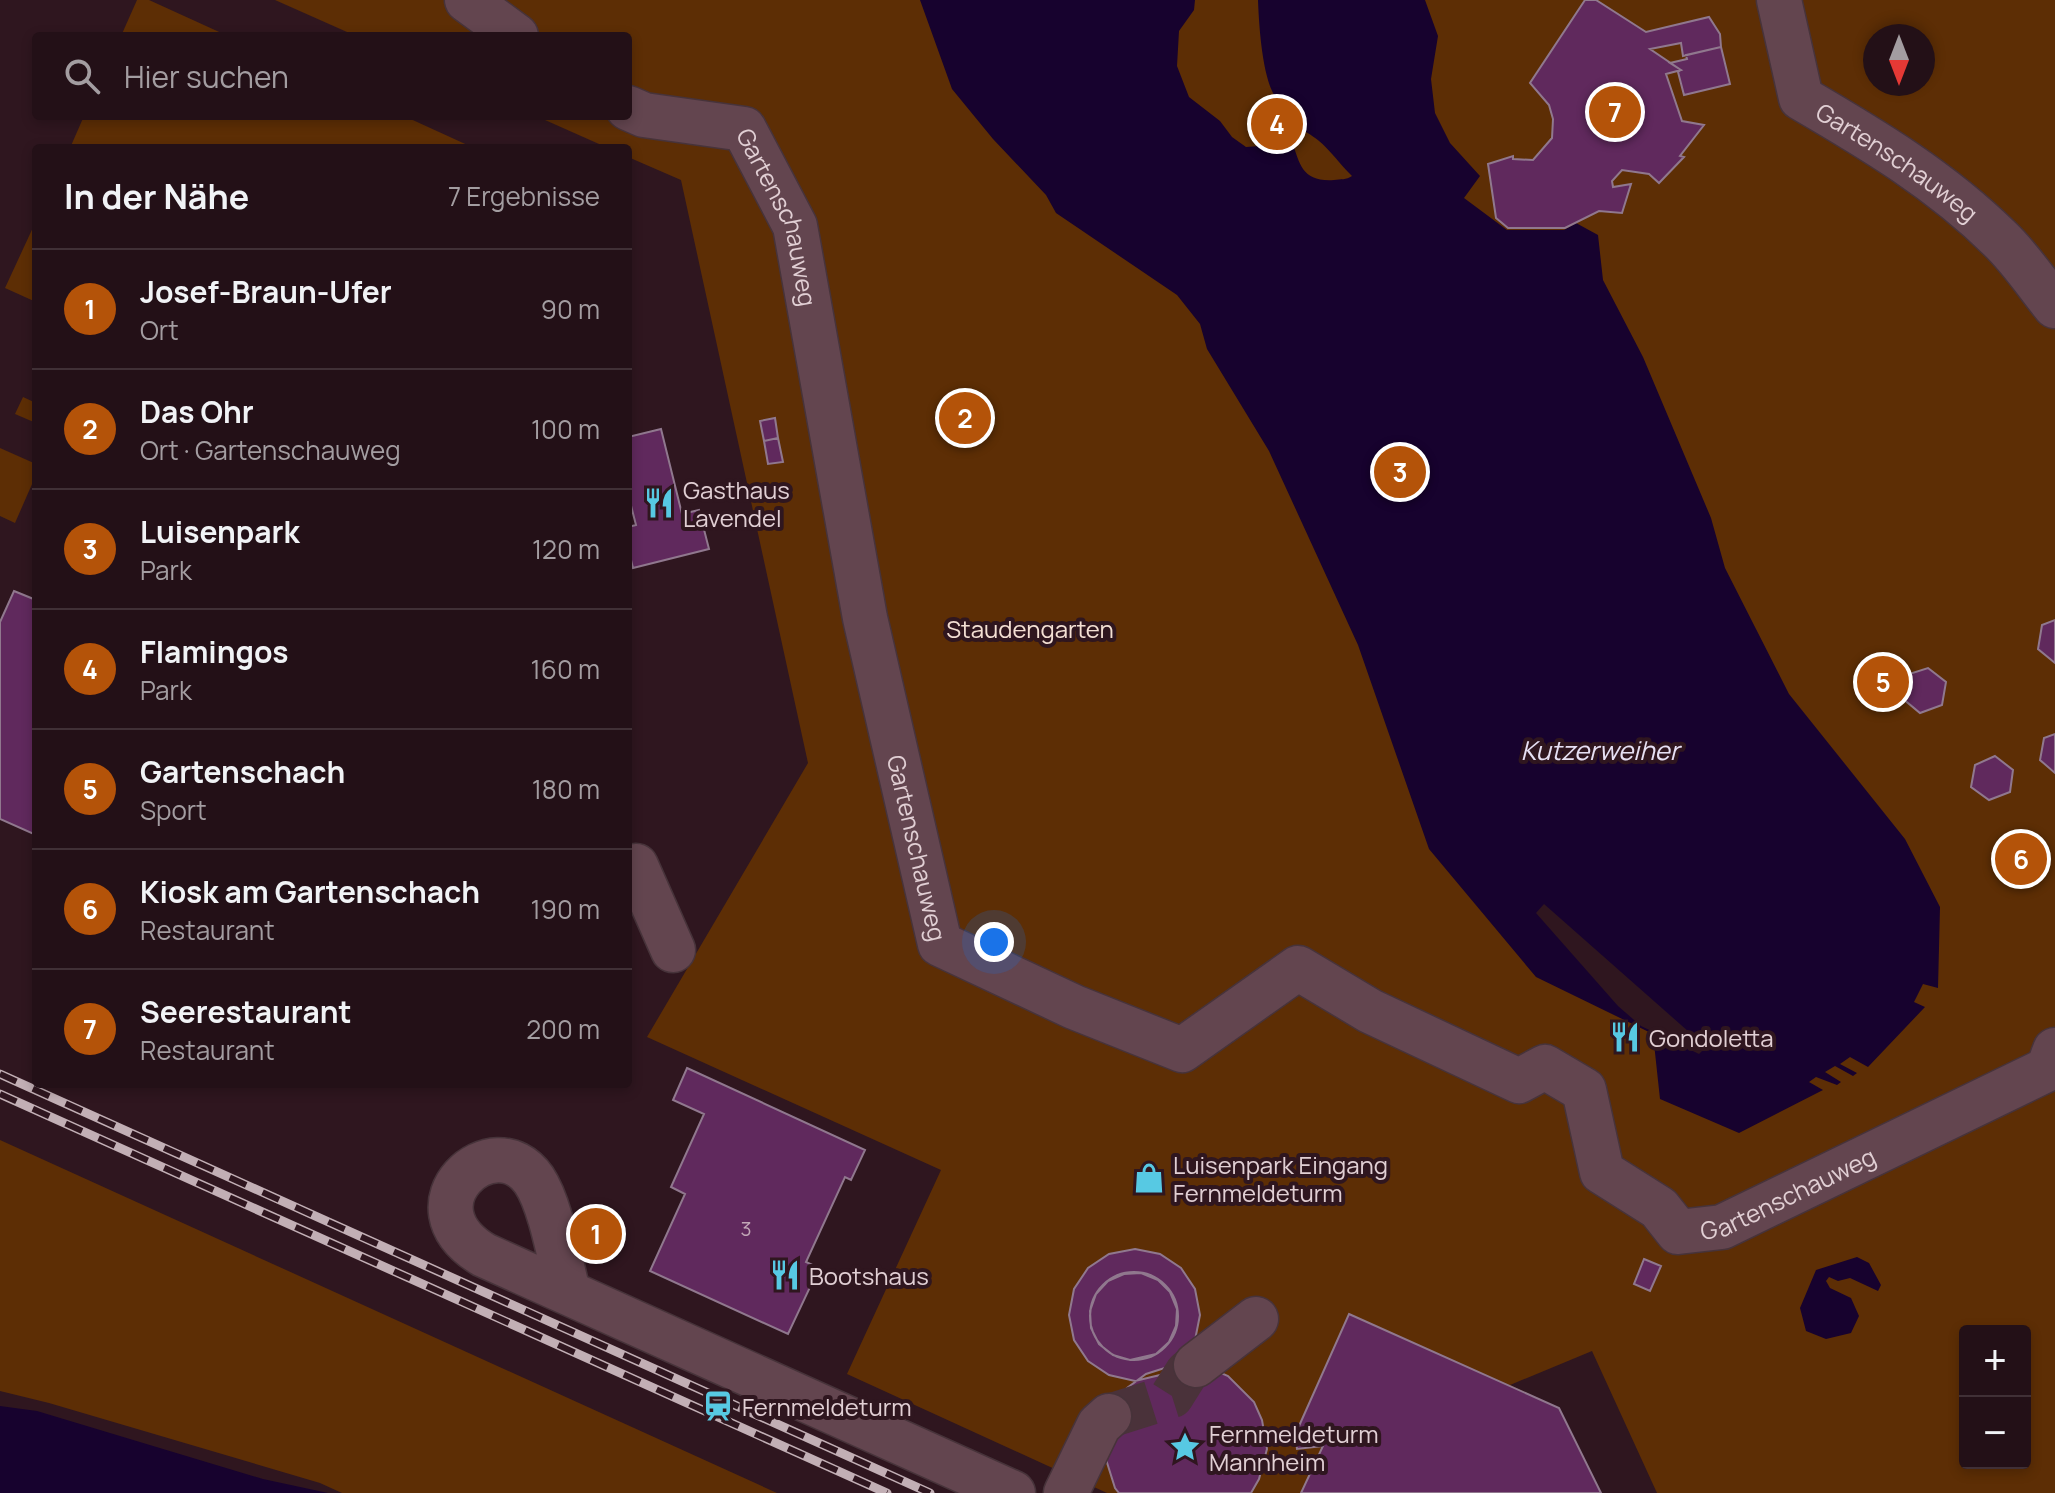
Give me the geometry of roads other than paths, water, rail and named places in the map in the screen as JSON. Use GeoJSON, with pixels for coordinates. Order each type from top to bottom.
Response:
{"type":"FeatureCollection","features":[{"type":"Feature","properties":{"kind":"street"},"geometry":{"type":"LineString","coordinates":[[467,0],[511,32]]}},
{"type":"Feature","properties":{"kind":"street","name":"Gartenschauweg"},"geometry":{"type":"LineString","coordinates":[[1779,0],[1801,98],[1932,179],[2002,241],[2055,306]]}},
{"type":"Feature","properties":{"kind":"street","name":"Gartenschauweg"},"geometry":{"type":"LineString","coordinates":[[632,110],[644,115],[744,129],[795,226],[865,618],[940,944],[1074,1007],[1182,1050],[1298,968],[1370,1011],[1519,1081],[1545,1067],[1584,1090],[1602,1172],[1659,1208],[1678,1232],[1722,1227],[1975,1105],[2048,1069],[2055,1050]]}},
{"type":"Feature","properties":{"kind":"street"},"geometry":{"type":"LineString","coordinates":[[636,866],[673,950]]}},
{"type":"Feature","properties":{"kind":"street"},"geometry":{"type":"LineString","coordinates":[[568,1292],[1013,1493]]}},
{"type":"Feature","properties":{"kind":"street"},"geometry":{"type":"LineString","coordinates":[[1196,1365],[1256,1319]]}},
{"type":"Feature","properties":{"kind":"street"},"geometry":{"type":"LineString","coordinates":[[1066,1493],[1083,1453],[1099,1425],[1109,1416]]}},
{"type":"Feature","properties":{"kind":"water","name":"Kutzerweiher"},"geometry":{"type":"Polygon","coordinates":[[[920,0],[1195,0],[1194,10],[1179,31],[1177,66],[1189,97],[1220,121],[1232,137],[1246,147],[1260,146],[1269,137],[1292,141],[1304,171],[1315,178],[1334,180],[1352,176],[1320,142],[1306,132],[1284,136],[1272,129],[1274,120],[1284,116],[1287,109],[1270,86],[1262,49],[1258,0],[1425,0],[1438,36],[1431,79],[1435,113],[1450,143],[1480,176],[1464,198],[1507,230],[1564,230],[1576,223],[1598,235],[1603,280],[1643,357],[1711,518],[1725,568],[1789,694],[1905,839],[1940,907],[1938,988],[1923,984],[1914,1002],[1925,1007],[1868,1067],[1850,1057],[1840,1064],[1857,1073],[1853,1076],[1835,1066],[1825,1072],[1841,1082],[1837,1085],[1816,1077],[1809,1082],[1823,1090],[1739,1133],[1660,1099],[1653,1034],[1536,977],[1429,849],[1358,645],[1269,451],[1207,349],[1200,324],[1177,295],[1056,213],[1046,195],[993,139],[952,89],[920,0]]]}},
{"type":"Feature","properties":{"kind":"water"},"geometry":{"type":"Polygon","coordinates":[[[1857,1257],[1869,1263],[1881,1285],[1878,1291],[1850,1278],[1838,1281],[1829,1277],[1826,1281],[1830,1288],[1851,1298],[1859,1316],[1851,1333],[1826,1339],[1806,1331],[1800,1308],[1816,1270],[1857,1257]]]}},
{"type":"Feature","properties":{"kind":"water"},"geometry":{"type":"Polygon","coordinates":[[[0,1406],[37,1411],[263,1479],[328,1493],[0,1493],[0,1406]]]}},
{"type":"Feature","properties":{"kind":"tunnel"},"geometry":{"type":"LineString","coordinates":[[1109,1416],[1172,1396],[1187,1372],[1196,1365]]}},
{"type":"Feature","properties":{"kind":"railway"},"geometry":{"type":"LineString","coordinates":[[0,1074],[930,1493]]}},
{"type":"Feature","properties":{"kind":"railway"},"geometry":{"type":"LineString","coordinates":[[0,1094],[887,1493]]}},
{"type":"Feature","properties":{"kind":"place","name":"Seerestaurant"},"geometry":{"type":"Point","coordinates":[1615,112]}},
{"type":"Feature","properties":{"kind":"place","name":"Flamingos"},"geometry":{"type":"Point","coordinates":[1277,124]}},
{"type":"Feature","properties":{"kind":"place","name":"Das Ohr"},"geometry":{"type":"Point","coordinates":[965,418]}},
{"type":"Feature","properties":{"kind":"place","name":"Luisenpark"},"geometry":{"type":"Point","coordinates":[1400,472]}},
{"type":"Feature","properties":{"kind":"place","name":"Gasthaus Lavendel"},"geometry":{"type":"Point","coordinates":[659,503]}},
{"type":"Feature","properties":{"kind":"place","name":"Gartenschach"},"geometry":{"type":"Point","coordinates":[1883,682]}},
{"type":"Feature","properties":{"kind":"place","name":"Kiosk am Gartenschach"},"geometry":{"type":"Point","coordinates":[2021,859]}},
{"type":"Feature","properties":{"kind":"place","name":"Gondoletta"},"geometry":{"type":"Point","coordinates":[1625,1037]}},
{"type":"Feature","properties":{"kind":"place","name":"Luisenpark Eingang Fernmeldeturm"},"geometry":{"type":"Point","coordinates":[1149,1178]}},
{"type":"Feature","properties":{"kind":"place","name":"Josef-Braun-Ufer"},"geometry":{"type":"Point","coordinates":[596,1234]}},
{"type":"Feature","properties":{"kind":"place","name":"Bootshaus"},"geometry":{"type":"Point","coordinates":[785,1275]}},
{"type":"Feature","properties":{"kind":"place","name":"Fernmeldeturm"},"geometry":{"type":"Point","coordinates":[718,1406]}},
{"type":"Feature","properties":{"kind":"place","name":"Fernmeldeturm Mannheim"},"geometry":{"type":"Point","coordinates":[1185,1447]}},
{"type":"Feature","properties":{"kind":"park label","name":"Staudengarten"},"geometry":{"type":"Point","coordinates":[1030,628]}}]}
